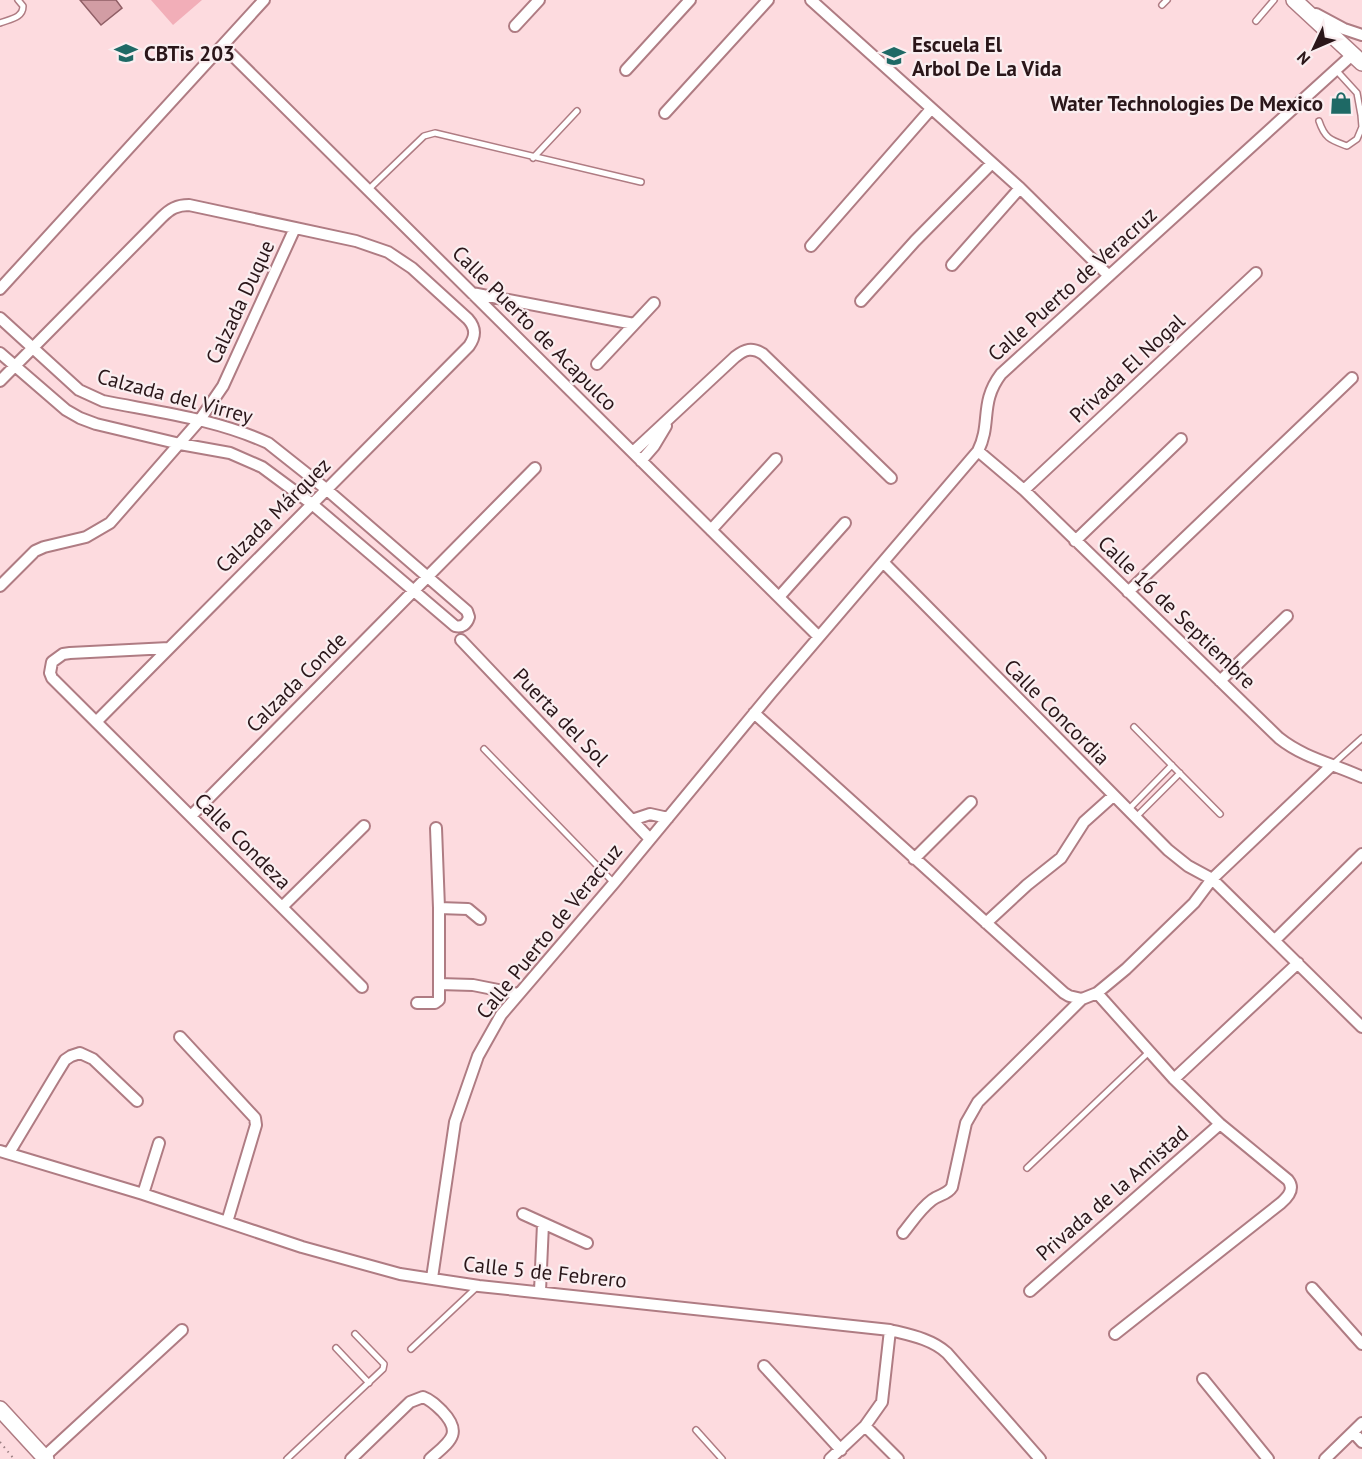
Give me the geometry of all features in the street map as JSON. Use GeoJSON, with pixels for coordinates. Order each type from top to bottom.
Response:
{"type":"FeatureCollection","features":[{"type":"Feature","properties":{"kind":"main road"},"geometry":{"type":"LineString","coordinates":[[1296,2],[1357,59]]}},
{"type":"Feature","properties":{"kind":"main road"},"geometry":{"type":"LineString","coordinates":[[0,1409],[45,1458]]}},
{"type":"Feature","properties":{"kind":"street"},"geometry":{"type":"LineString","coordinates":[[0,289],[264,0]]}},
{"type":"Feature","properties":{"kind":"street"},"geometry":{"type":"LineString","coordinates":[[515,26],[539,0]]}},
{"type":"Feature","properties":{"kind":"street"},"geometry":{"type":"LineString","coordinates":[[626,70],[690,0]]}},
{"type":"Feature","properties":{"kind":"street"},"geometry":{"type":"LineString","coordinates":[[665,113],[768,0]]}},
{"type":"Feature","properties":{"kind":"street"},"geometry":{"type":"LineString","coordinates":[[811,0],[1020,188],[1109,276]]}},
{"type":"Feature","properties":{"kind":"street"},"geometry":{"type":"LineString","coordinates":[[1296,2],[1344,29],[1362,35]]}},
{"type":"Feature","properties":{"kind":"street","name":"Calle Puerto de Acapulco"},"geometry":{"type":"LineString","coordinates":[[223,46],[819,637]]}},
{"type":"Feature","properties":{"kind":"street","name":"Calle Puerto de Veracruz"},"geometry":{"type":"LineString","coordinates":[[432,1278],[459,1106],[477,1056],[501,1015],[614,883],[754,713],[978,452],[984,436],[989,395],[995,381],[1336,70],[1357,59]]}},
{"type":"Feature","properties":{"kind":"street"},"geometry":{"type":"LineString","coordinates":[[811,246],[931,109]]}},
{"type":"Feature","properties":{"kind":"street"},"geometry":{"type":"LineString","coordinates":[[861,301],[915,241],[992,164]]}},
{"type":"Feature","properties":{"kind":"street"},"geometry":{"type":"LineString","coordinates":[[952,265],[1020,188]]}},
{"type":"Feature","properties":{"kind":"street"},"geometry":{"type":"LineString","coordinates":[[0,381],[162,217],[175,207],[189,205],[295,228]]}},
{"type":"Feature","properties":{"kind":"street","name":"Calzada Márquez"},"geometry":{"type":"LineString","coordinates":[[96,722],[469,346],[475,333],[468,319],[398,257],[364,243],[295,228]]}},
{"type":"Feature","properties":{"kind":"street","name":"Calzada Duque"},"geometry":{"type":"LineString","coordinates":[[0,586],[35,551],[45,546],[86,537],[110,523],[200,421],[223,386],[295,228]]}},
{"type":"Feature","properties":{"kind":"street","name":"Privada El Nogal"},"geometry":{"type":"LineString","coordinates":[[1024,490],[1256,273]]}},
{"type":"Feature","properties":{"kind":"street"},"geometry":{"type":"LineString","coordinates":[[472,293],[634,324]]}},
{"type":"Feature","properties":{"kind":"street"},"geometry":{"type":"LineString","coordinates":[[597,364],[654,303]]}},
{"type":"Feature","properties":{"kind":"street","name":"Calzada del Virrey"},"geometry":{"type":"LineString","coordinates":[[0,318],[88,396],[239,431],[268,443],[326,489],[467,611],[469,617],[465,625],[455,626],[312,504],[262,467],[247,459],[214,449],[180,444],[80,418],[66,410],[0,353]]}},
{"type":"Feature","properties":{"kind":"street"},"geometry":{"type":"LineString","coordinates":[[633,452],[645,439],[669,421],[735,357],[751,349],[763,354],[891,478]]}},
{"type":"Feature","properties":{"kind":"street"},"geometry":{"type":"LineString","coordinates":[[1128,592],[1352,378]]}},
{"type":"Feature","properties":{"kind":"street"},"geometry":{"type":"LineString","coordinates":[[641,461],[654,446],[669,421]]}},
{"type":"Feature","properties":{"kind":"street"},"geometry":{"type":"LineString","coordinates":[[1076,540],[1181,439]]}},
{"type":"Feature","properties":{"kind":"street","name":"Calle 16 de Septiembre"},"geometry":{"type":"LineString","coordinates":[[978,452],[1024,490],[1291,748],[1310,758],[1362,777]]}},
{"type":"Feature","properties":{"kind":"street"},"geometry":{"type":"LineString","coordinates":[[711,530],[776,459]]}},
{"type":"Feature","properties":{"kind":"street","name":"Calzada Conde"},"geometry":{"type":"LineString","coordinates":[[191,816],[535,468]]}},
{"type":"Feature","properties":{"kind":"street"},"geometry":{"type":"LineString","coordinates":[[779,597],[845,523]]}},
{"type":"Feature","properties":{"kind":"street","name":"Calle Concordia"},"geometry":{"type":"LineString","coordinates":[[883,562],[1113,796],[1178,858],[1212,879],[1362,1027]]}},
{"type":"Feature","properties":{"kind":"street"},"geometry":{"type":"LineString","coordinates":[[1220,681],[1287,616]]}},
{"type":"Feature","properties":{"kind":"street","name":"Puerta del Sol"},"geometry":{"type":"LineString","coordinates":[[461,640],[650,839]]}},
{"type":"Feature","properties":{"kind":"street","name":"Calle Condeza"},"geometry":{"type":"LineString","coordinates":[[169,648],[63,654],[52,662],[50,667],[52,678],[362,987]]}},
{"type":"Feature","properties":{"kind":"street"},"geometry":{"type":"LineString","coordinates":[[754,713],[1064,993],[1082,999]]}},
{"type":"Feature","properties":{"kind":"street"},"geometry":{"type":"LineString","coordinates":[[903,1233],[923,1208],[934,1198],[948,1193],[952,1187],[966,1124],[978,1102],[1082,999],[1097,993],[1126,969],[1194,903],[1212,879],[1332,765]]}},
{"type":"Feature","properties":{"kind":"street"},"geometry":{"type":"LineString","coordinates":[[986,923],[1026,885],[1061,858],[1084,822],[1113,796]]}},
{"type":"Feature","properties":{"kind":"street"},"geometry":{"type":"LineString","coordinates":[[914,859],[971,802]]}},
{"type":"Feature","properties":{"kind":"street"},"geometry":{"type":"LineString","coordinates":[[632,820],[650,814],[668,818]]}},
{"type":"Feature","properties":{"kind":"street"},"geometry":{"type":"LineString","coordinates":[[282,907],[364,826]]}},
{"type":"Feature","properties":{"kind":"street"},"geometry":{"type":"LineString","coordinates":[[417,1003],[435,1003],[438,1000],[439,908],[436,828]]}},
{"type":"Feature","properties":{"kind":"street"},"geometry":{"type":"LineString","coordinates":[[1275,940],[1362,854]]}},
{"type":"Feature","properties":{"kind":"street"},"geometry":{"type":"LineString","coordinates":[[439,908],[468,909],[480,919]]}},
{"type":"Feature","properties":{"kind":"street"},"geometry":{"type":"LineString","coordinates":[[1174,1078],[1298,963]]}},
{"type":"Feature","properties":{"kind":"street"},"geometry":{"type":"LineString","coordinates":[[439,984],[467,984],[518,994]]}},
{"type":"Feature","properties":{"kind":"street","name":"Privada de la Amistad"},"geometry":{"type":"LineString","coordinates":[[1097,993],[1174,1078],[1220,1124],[1291,1183],[1289,1194],[1115,1334]]}},
{"type":"Feature","properties":{"kind":"street"},"geometry":{"type":"LineString","coordinates":[[180,1037],[255,1118],[256,1125],[227,1222]]}},
{"type":"Feature","properties":{"kind":"street","name":"Calle 5 de Febrero"},"geometry":{"type":"LineString","coordinates":[[136,1101],[93,1059],[80,1053],[71,1056],[65,1060],[4,1152],[143,1194],[302,1247],[369,1266],[479,1286],[890,1330],[926,1340],[941,1347],[1040,1459]]}},
{"type":"Feature","properties":{"kind":"street","name":"Privada de la Amistad"},"geometry":{"type":"LineString","coordinates":[[1030,1291],[1220,1124]]}},
{"type":"Feature","properties":{"kind":"street"},"geometry":{"type":"LineString","coordinates":[[143,1194],[159,1143]]}},
{"type":"Feature","properties":{"kind":"street"},"geometry":{"type":"LineString","coordinates":[[523,1214],[587,1243]]}},
{"type":"Feature","properties":{"kind":"street"},"geometry":{"type":"LineString","coordinates":[[540,1291],[543,1224]]}},
{"type":"Feature","properties":{"kind":"street"},"geometry":{"type":"LineString","coordinates":[[1312,1288],[1362,1344]]}},
{"type":"Feature","properties":{"kind":"street"},"geometry":{"type":"LineString","coordinates":[[45,1458],[182,1330]]}},
{"type":"Feature","properties":{"kind":"street"},"geometry":{"type":"LineString","coordinates":[[830,1459],[865,1426],[882,1402],[890,1330]]}},
{"type":"Feature","properties":{"kind":"street"},"geometry":{"type":"LineString","coordinates":[[764,1366],[841,1449]]}},
{"type":"Feature","properties":{"kind":"street"},"geometry":{"type":"LineString","coordinates":[[1203,1379],[1268,1459]]}},
{"type":"Feature","properties":{"kind":"street"},"geometry":{"type":"LineString","coordinates":[[351,1459],[410,1401],[423,1396],[431,1400],[447,1416],[454,1430],[450,1441],[430,1459]]}},
{"type":"Feature","properties":{"kind":"street"},"geometry":{"type":"LineString","coordinates":[[1325,1459],[1362,1423]]}},
{"type":"Feature","properties":{"kind":"street"},"geometry":{"type":"LineString","coordinates":[[865,1426],[898,1459]]}},
{"type":"Feature","properties":{"kind":"street"},"geometry":{"type":"LineString","coordinates":[[1353,1432],[1362,1442]]}},
{"type":"Feature","properties":{"kind":"lane"},"geometry":{"type":"LineString","coordinates":[[0,23],[21,15],[23,6],[18,0]]}},
{"type":"Feature","properties":{"kind":"lane"},"geometry":{"type":"LineString","coordinates":[[1162,5],[1167,0]]}},
{"type":"Feature","properties":{"kind":"lane"},"geometry":{"type":"LineString","coordinates":[[1256,21],[1274,0]]}},
{"type":"Feature","properties":{"kind":"lane"},"geometry":{"type":"LineString","coordinates":[[1319,121],[1323,133],[1329,139],[1347,146],[1357,139],[1362,128],[1359,91],[1336,70]]}},
{"type":"Feature","properties":{"kind":"lane"},"geometry":{"type":"LineString","coordinates":[[533,158],[577,111]]}},
{"type":"Feature","properties":{"kind":"lane"},"geometry":{"type":"LineString","coordinates":[[368,190],[424,136],[435,133],[641,183]]}},
{"type":"Feature","properties":{"kind":"lane"},"geometry":{"type":"LineString","coordinates":[[1134,727],[1220,814]]}},
{"type":"Feature","properties":{"kind":"lane"},"geometry":{"type":"LineString","coordinates":[[1332,765],[1362,738]]}},
{"type":"Feature","properties":{"kind":"lane"},"geometry":{"type":"LineString","coordinates":[[484,749],[614,883]]}},
{"type":"Feature","properties":{"kind":"lane"},"geometry":{"type":"LineString","coordinates":[[1132,814],[1172,765]]}},
{"type":"Feature","properties":{"kind":"lane"},"geometry":{"type":"LineString","coordinates":[[1132,814],[1180,773]]}},
{"type":"Feature","properties":{"kind":"lane"},"geometry":{"type":"LineString","coordinates":[[1027,1168],[1150,1051]]}},
{"type":"Feature","properties":{"kind":"lane"},"geometry":{"type":"LineString","coordinates":[[411,1349],[479,1286]]}},
{"type":"Feature","properties":{"kind":"lane"},"geometry":{"type":"LineString","coordinates":[[287,1459],[382,1371],[384,1364],[355,1334]]}},
{"type":"Feature","properties":{"kind":"lane"},"geometry":{"type":"LineString","coordinates":[[336,1348],[369,1383]]}},
{"type":"Feature","properties":{"kind":"lane"},"geometry":{"type":"LineString","coordinates":[[696,1430],[722,1459]]}},
{"type":"Feature","properties":{"kind":"path"},"geometry":{"type":"LineString","coordinates":[[0,1442],[14,1459]]}},
{"type":"Feature","properties":{"kind":"shaded area"},"geometry":{"type":"Polygon","coordinates":[[[151,0],[202,0],[173,25],[151,0]]]}},
{"type":"Feature","properties":{"kind":"building"},"geometry":{"type":"Polygon","coordinates":[[[80,0],[116,0],[122,8],[101,25],[80,0]]]}},
{"type":"Feature","properties":{"kind":"place","name":"CBTis 203"},"geometry":{"type":"Point","coordinates":[126,53]}},
{"type":"Feature","properties":{"kind":"place","name":"Escuela El Arbol De La Vida"},"geometry":{"type":"Point","coordinates":[894,56]}},
{"type":"Feature","properties":{"kind":"place","name":"Water Technologies De Mexico"},"geometry":{"type":"Point","coordinates":[1341,103]}}]}
